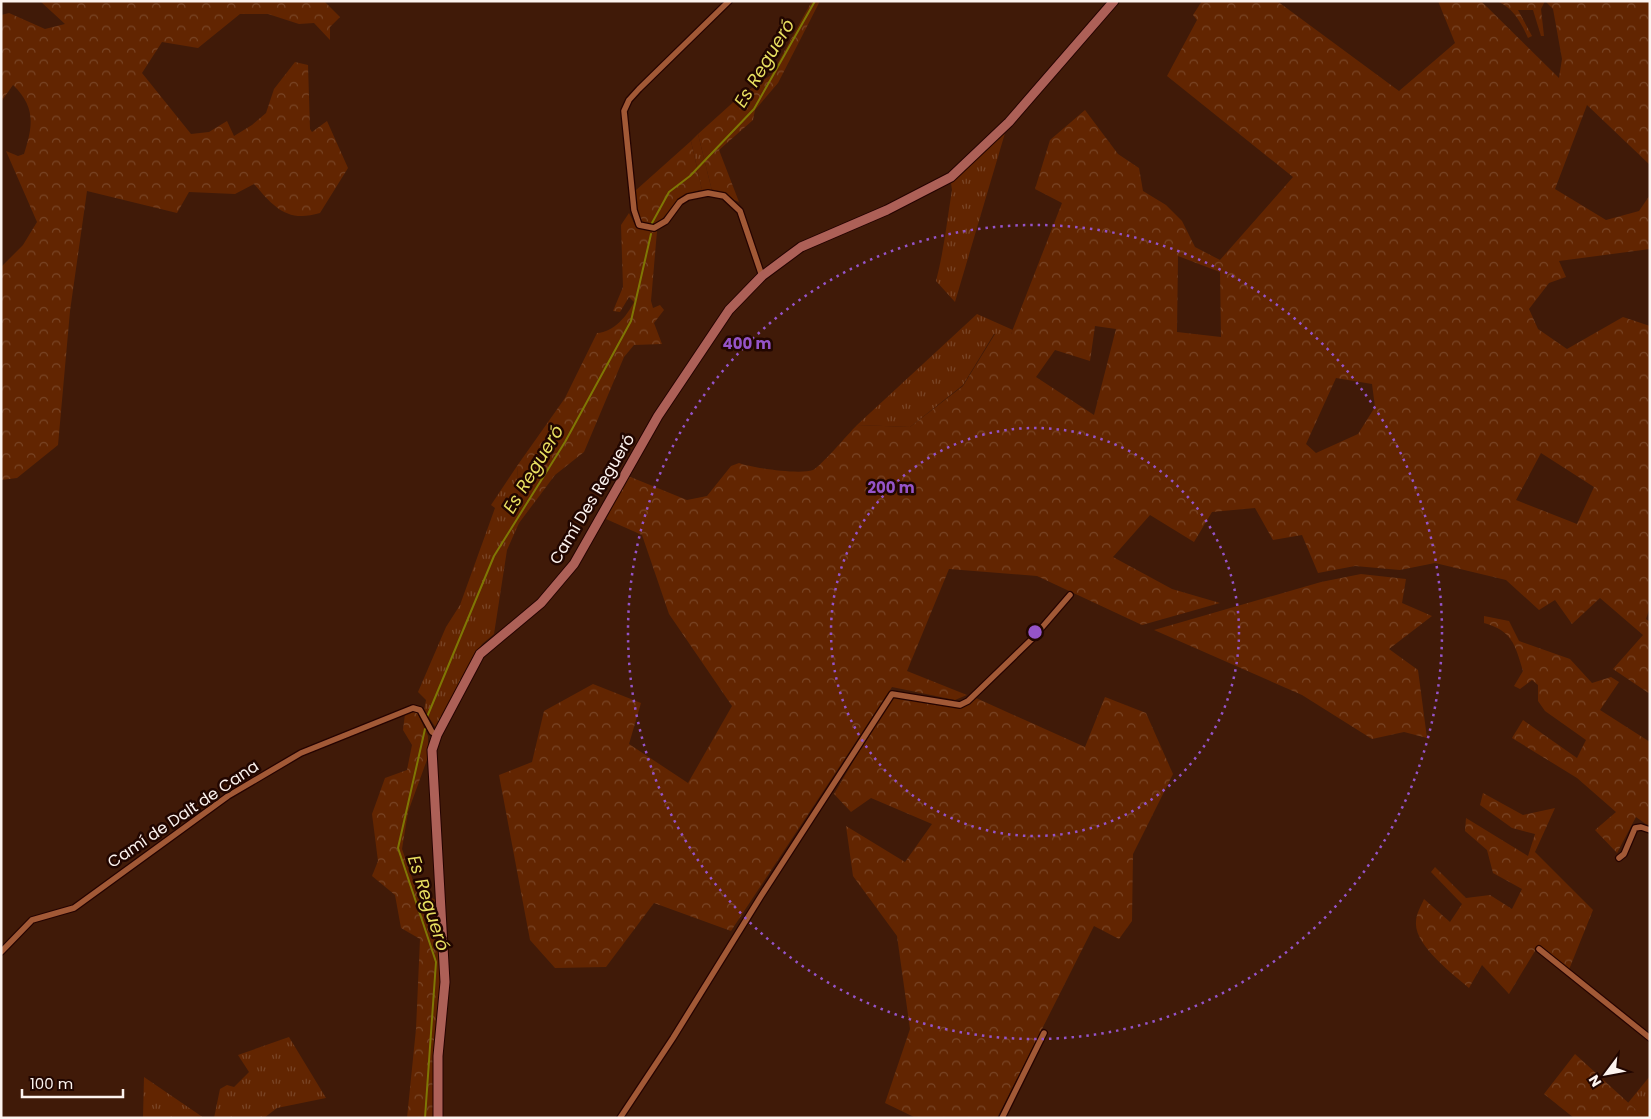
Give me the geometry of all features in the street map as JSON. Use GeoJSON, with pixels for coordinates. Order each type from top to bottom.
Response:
{"type":"FeatureCollection","features":[{"type":"Feature","properties":{"kind":"street"},"geometry":{"type":"LineString","coordinates":[[729,1],[639,89],[626,105],[624,111],[634,210],[639,224],[654,228],[666,221],[680,202],[688,197],[708,193],[724,196],[740,211],[762,276]]}},
{"type":"Feature","properties":{"kind":"street","name":"Camí Des Regueró"},"geometry":{"type":"LineString","coordinates":[[438,1118],[438,1056],[445,982],[431,762],[437,735],[480,654],[542,603],[574,564],[658,416],[729,310],[762,276],[801,247],[887,210],[951,177],[1009,122],[1114,1]]}},
{"type":"Feature","properties":{"kind":"street"},"geometry":{"type":"LineString","coordinates":[[620,1118],[892,694],[960,705],[968,701],[1032,638],[1070,595]]}},
{"type":"Feature","properties":{"kind":"street","name":"Camí de Dalt de Cana"},"geometry":{"type":"LineString","coordinates":[[1,952],[32,920],[74,908],[224,799],[302,753],[413,708],[420,710],[432,732],[437,735]]}},
{"type":"Feature","properties":{"kind":"street"},"geometry":{"type":"LineString","coordinates":[[1619,858],[1624,854],[1635,828],[1650,830]]}},
{"type":"Feature","properties":{"kind":"street"},"geometry":{"type":"LineString","coordinates":[[1539,949],[1650,1038]]}},
{"type":"Feature","properties":{"kind":"street"},"geometry":{"type":"LineString","coordinates":[[1002,1118],[1044,1033]]}},
{"type":"Feature","properties":{"kind":"green space"},"geometry":{"type":"Polygon","coordinates":[[[40,1],[324,1],[340,17],[330,27],[330,40],[314,23],[299,24],[268,14],[240,14],[198,48],[162,42],[142,73],[191,134],[209,132],[227,121],[234,136],[252,125],[266,113],[274,89],[295,62],[308,65],[310,129],[312,132],[327,121],[348,168],[320,213],[309,216],[299,216],[282,211],[268,200],[254,184],[235,194],[189,192],[177,213],[87,191],[70,311],[58,445],[17,478],[1,480],[1,267],[23,245],[37,222],[6,151],[18,156],[24,154],[31,126],[31,117],[26,101],[13,85],[1,102],[1,15],[9,13],[45,29],[65,24],[40,1]]]}},
{"type":"Feature","properties":{"kind":"green space"},"geometry":{"type":"Polygon","coordinates":[[[812,1],[820,1],[778,83],[755,110],[753,120],[719,150],[739,202],[712,191],[698,134],[739,97],[771,75],[812,1]]]}},
{"type":"Feature","properties":{"kind":"green space"},"geometry":{"type":"Polygon","coordinates":[[[1202,1],[1277,1],[1399,91],[1455,43],[1438,1],[1481,1],[1559,78],[1562,59],[1553,9],[1545,1],[1650,1],[1650,165],[1587,105],[1555,189],[1606,220],[1639,211],[1650,195],[1650,249],[1559,261],[1566,277],[1549,283],[1529,309],[1538,329],[1567,349],[1623,317],[1650,326],[1650,607],[1646,619],[1650,622],[1650,694],[1613,669],[1643,635],[1600,598],[1572,624],[1555,600],[1539,610],[1506,580],[1435,563],[1400,570],[1355,566],[1318,573],[1302,535],[1273,540],[1255,508],[1212,512],[1194,542],[1150,515],[1113,557],[1172,589],[1220,603],[1142,625],[1037,576],[949,569],[907,671],[967,695],[955,700],[892,687],[731,931],[654,903],[606,967],[555,968],[530,940],[499,775],[532,762],[544,711],[593,684],[641,703],[629,744],[688,783],[732,706],[669,614],[642,535],[606,519],[628,476],[687,500],[707,496],[731,466],[739,463],[776,470],[798,472],[813,470],[857,425],[910,427],[963,386],[995,334],[1011,334],[1062,203],[1035,189],[1050,140],[1085,110],[1118,154],[1139,168],[1143,191],[1166,205],[1182,221],[1195,247],[1220,260],[1293,177],[1167,76],[1197,20],[1193,15],[1202,1]],[[1178,256],[1177,332],[1221,337],[1220,272],[1178,256]],[[1095,326],[1090,361],[1055,350],[1036,377],[1094,415],[1116,329],[1095,326]],[[1336,378],[1306,444],[1316,453],[1358,434],[1375,407],[1372,384],[1336,378]],[[1541,453],[1516,500],[1577,524],[1594,487],[1541,453]]]}},
{"type":"Feature","properties":{"kind":"green space"},"geometry":{"type":"Polygon","coordinates":[[[1497,1],[1545,1],[1541,9],[1544,36],[1541,36],[1533,10],[1518,10],[1532,36],[1528,38],[1516,16],[1508,7],[1497,1]]]}},
{"type":"Feature","properties":{"kind":"green space"},"geometry":{"type":"Polygon","coordinates":[[[1005,133],[955,302],[936,281],[945,236],[952,190],[951,183],[1005,133]]]}},
{"type":"Feature","properties":{"kind":"green space"},"geometry":{"type":"Polygon","coordinates":[[[698,134],[712,191],[702,190],[691,141],[698,134]]]}},
{"type":"Feature","properties":{"kind":"green space"},"geometry":{"type":"Polygon","coordinates":[[[691,141],[702,190],[682,198],[658,223],[645,224],[637,214],[635,191],[691,141]]]}},
{"type":"Feature","properties":{"kind":"green space"},"geometry":{"type":"Polygon","coordinates":[[[629,213],[635,225],[657,231],[651,301],[653,308],[660,305],[664,310],[654,323],[662,344],[634,345],[624,357],[584,452],[555,475],[528,511],[520,505],[517,466],[565,398],[597,333],[609,330],[619,322],[628,313],[634,302],[629,297],[620,312],[613,311],[623,287],[621,225],[629,213]]]}},
{"type":"Feature","properties":{"kind":"green space"},"geometry":{"type":"Polygon","coordinates":[[[977,314],[1013,330],[1011,334],[994,334],[963,385],[910,427],[857,425],[977,314]]]}},
{"type":"Feature","properties":{"kind":"green space"},"geometry":{"type":"Polygon","coordinates":[[[517,466],[520,505],[528,511],[519,523],[507,550],[494,634],[482,644],[436,728],[424,710],[426,700],[418,692],[446,627],[460,605],[495,508],[491,505],[517,466]]]}},
{"type":"Feature","properties":{"kind":"green space"},"geometry":{"type":"Polygon","coordinates":[[[1361,574],[1406,579],[1402,603],[1432,616],[1389,649],[1418,670],[1427,738],[1404,732],[1372,739],[1302,695],[1154,630],[1321,582],[1361,574]]]}},
{"type":"Feature","properties":{"kind":"green space"},"geometry":{"type":"Polygon","coordinates":[[[1484,616],[1509,621],[1519,641],[1570,659],[1592,683],[1611,677],[1619,682],[1600,710],[1650,742],[1650,827],[1636,817],[1617,853],[1595,830],[1616,812],[1577,778],[1512,738],[1523,720],[1577,758],[1586,740],[1545,711],[1538,701],[1538,685],[1532,680],[1520,689],[1514,686],[1523,671],[1515,646],[1501,630],[1484,623],[1484,616]]]}},
{"type":"Feature","properties":{"kind":"green space"},"geometry":{"type":"Polygon","coordinates":[[[898,696],[962,708],[976,698],[1085,747],[1105,697],[1146,713],[1173,774],[1133,854],[1132,921],[1119,939],[1094,926],[997,1118],[916,1118],[885,1103],[910,1029],[897,936],[853,876],[846,826],[905,862],[932,824],[871,798],[851,812],[834,794],[889,701],[898,696]]]}},
{"type":"Feature","properties":{"kind":"green space"},"geometry":{"type":"Polygon","coordinates":[[[414,711],[418,714],[428,736],[428,757],[408,812],[402,849],[417,892],[436,900],[442,968],[434,1118],[407,1118],[416,1029],[420,939],[401,928],[395,895],[372,876],[378,861],[372,814],[385,778],[407,770],[412,745],[403,730],[405,714],[414,711]]]}},
{"type":"Feature","properties":{"kind":"green space"},"geometry":{"type":"Polygon","coordinates":[[[1483,793],[1523,815],[1555,808],[1535,852],[1593,910],[1568,972],[1538,946],[1509,994],[1482,965],[1469,988],[1436,958],[1421,940],[1417,931],[1417,916],[1424,899],[1450,922],[1462,904],[1431,872],[1435,867],[1466,898],[1490,895],[1512,909],[1522,889],[1493,873],[1487,850],[1465,831],[1466,818],[1528,856],[1535,834],[1512,828],[1480,805],[1483,793]]]}},
{"type":"Feature","properties":{"kind":"green space"},"geometry":{"type":"Polygon","coordinates":[[[289,1037],[326,1098],[277,1108],[264,1118],[214,1118],[220,1089],[227,1085],[234,1087],[249,1072],[238,1055],[289,1037]]]}},
{"type":"Feature","properties":{"kind":"green space"},"geometry":{"type":"Polygon","coordinates":[[[1575,1054],[1645,1118],[1574,1118],[1544,1094],[1575,1054]]]}},
{"type":"Feature","properties":{"kind":"green space"},"geometry":{"type":"Polygon","coordinates":[[[1650,1076],[1650,1118],[1645,1118],[1628,1103],[1650,1076]]]}},
{"type":"Feature","properties":{"kind":"green space"},"geometry":{"type":"Polygon","coordinates":[[[144,1077],[204,1118],[143,1118],[144,1077]]]}},
{"type":"Feature","properties":{"kind":"waterway","name":"Es Regueró"},"geometry":{"type":"LineString","coordinates":[[652,223],[669,192],[690,176],[754,109],[815,1]]}},
{"type":"Feature","properties":{"kind":"waterway","name":"Es Regueró"},"geometry":{"type":"LineString","coordinates":[[427,717],[494,556],[565,442],[631,321],[651,234]]}},
{"type":"Feature","properties":{"kind":"waterway","name":"Es Regueró"},"geometry":{"type":"LineString","coordinates":[[425,729],[398,848],[436,962],[425,1118]]}}]}
